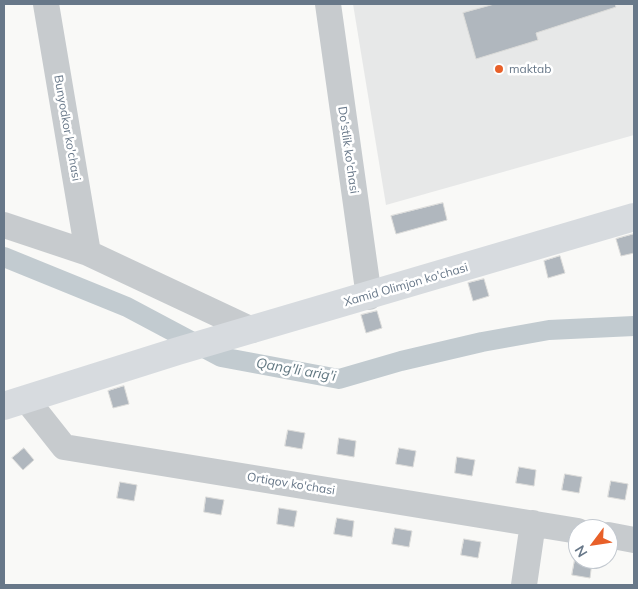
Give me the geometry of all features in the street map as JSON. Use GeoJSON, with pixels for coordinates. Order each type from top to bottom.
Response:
{"type":"FeatureCollection","features":[{"type":"Feature","properties":{"kind":"main road","name":"Xamid Olimjon ko'chasi"},"geometry":{"type":"LineString","coordinates":[[15,402],[216,340],[369,297],[634,218]]}},
{"type":"Feature","properties":{"kind":"street","name":"Bunyodkor ko'chasi"},"geometry":{"type":"LineString","coordinates":[[46,4],[88,253]]}},
{"type":"Feature","properties":{"kind":"street","name":"Do'stlik ko'chasi"},"geometry":{"type":"LineString","coordinates":[[328,4],[369,297]]}},
{"type":"Feature","properties":{"kind":"street"},"geometry":{"type":"LineString","coordinates":[[4,225],[88,253],[252,330]]}},
{"type":"Feature","properties":{"kind":"street","name":"Ortiqov ko'chasi"},"geometry":{"type":"LineString","coordinates":[[15,402],[64,447],[568,529]]}},
{"type":"Feature","properties":{"kind":"street"},"geometry":{"type":"LineString","coordinates":[[524,585],[533,523]]}},
{"type":"Feature","properties":{"kind":"street"},"geometry":{"type":"LineString","coordinates":[[618,537],[634,540]]}},
{"type":"Feature","properties":{"kind":"shaded area","name":"maktab"},"geometry":{"type":"Polygon","coordinates":[[[353,4],[634,4],[634,135],[386,205],[353,4]]]}},
{"type":"Feature","properties":{"kind":"building"},"geometry":{"type":"Polygon","coordinates":[[[495,4],[615,4],[616,7],[536,33],[538,40],[476,59],[463,13],[495,4]]]}},
{"type":"Feature","properties":{"kind":"building"},"geometry":{"type":"Polygon","coordinates":[[[443,203],[447,220],[396,234],[391,216],[443,203]]]}},
{"type":"Feature","properties":{"kind":"building"},"geometry":{"type":"Polygon","coordinates":[[[634,234],[634,253],[621,256],[616,239],[634,234]]]}},
{"type":"Feature","properties":{"kind":"building"},"geometry":{"type":"Polygon","coordinates":[[[560,256],[565,273],[548,278],[544,261],[560,256]]]}},
{"type":"Feature","properties":{"kind":"building"},"geometry":{"type":"Polygon","coordinates":[[[484,279],[489,296],[473,301],[468,283],[484,279]]]}},
{"type":"Feature","properties":{"kind":"building"},"geometry":{"type":"Polygon","coordinates":[[[377,311],[382,328],[366,333],[361,315],[377,311]]]}},
{"type":"Feature","properties":{"kind":"building"},"geometry":{"type":"Polygon","coordinates":[[[124,386],[129,404],[113,408],[108,391],[124,386]]]}},
{"type":"Feature","properties":{"kind":"building"},"geometry":{"type":"Polygon","coordinates":[[[288,430],[305,433],[302,449],[285,446],[288,430]]]}},
{"type":"Feature","properties":{"kind":"building"},"geometry":{"type":"Polygon","coordinates":[[[339,438],[356,441],[354,457],[337,454],[339,438]]]}},
{"type":"Feature","properties":{"kind":"building"},"geometry":{"type":"Polygon","coordinates":[[[24,448],[34,460],[23,470],[12,458],[24,448]]]}},
{"type":"Feature","properties":{"kind":"building"},"geometry":{"type":"Polygon","coordinates":[[[399,448],[416,451],[413,467],[396,464],[399,448]]]}},
{"type":"Feature","properties":{"kind":"building"},"geometry":{"type":"Polygon","coordinates":[[[457,457],[475,460],[472,476],[455,473],[457,457]]]}},
{"type":"Feature","properties":{"kind":"building"},"geometry":{"type":"Polygon","coordinates":[[[519,467],[536,470],[534,486],[516,483],[519,467]]]}},
{"type":"Feature","properties":{"kind":"building"},"geometry":{"type":"Polygon","coordinates":[[[565,474],[582,477],[579,493],[562,490],[565,474]]]}},
{"type":"Feature","properties":{"kind":"building"},"geometry":{"type":"Polygon","coordinates":[[[611,481],[628,484],[625,500],[608,497],[611,481]]]}},
{"type":"Feature","properties":{"kind":"building"},"geometry":{"type":"Polygon","coordinates":[[[120,482],[137,485],[134,501],[117,498],[120,482]]]}},
{"type":"Feature","properties":{"kind":"building"},"geometry":{"type":"Polygon","coordinates":[[[206,497],[224,500],[221,515],[204,512],[206,497]]]}},
{"type":"Feature","properties":{"kind":"building"},"geometry":{"type":"Polygon","coordinates":[[[279,508],[297,511],[294,527],[277,524],[279,508]]]}},
{"type":"Feature","properties":{"kind":"building"},"geometry":{"type":"Polygon","coordinates":[[[337,518],[354,521],[352,537],[334,534],[337,518]]]}},
{"type":"Feature","properties":{"kind":"building"},"geometry":{"type":"Polygon","coordinates":[[[395,528],[412,531],[409,547],[392,544],[395,528]]]}},
{"type":"Feature","properties":{"kind":"building"},"geometry":{"type":"Polygon","coordinates":[[[464,539],[481,542],[478,558],[461,555],[464,539]]]}},
{"type":"Feature","properties":{"kind":"building"},"geometry":{"type":"Polygon","coordinates":[[[573,569],[591,569],[590,578],[572,575],[573,569]]]}},
{"type":"Feature","properties":{"kind":"waterway","name":"Qang'li arig'i"},"geometry":{"type":"LineString","coordinates":[[4,257],[127,307],[221,357],[339,379],[401,361],[482,342],[549,330],[634,326]]}},
{"type":"Feature","properties":{"kind":"place","name":"maktab"},"geometry":{"type":"Point","coordinates":[499,69]}}]}
